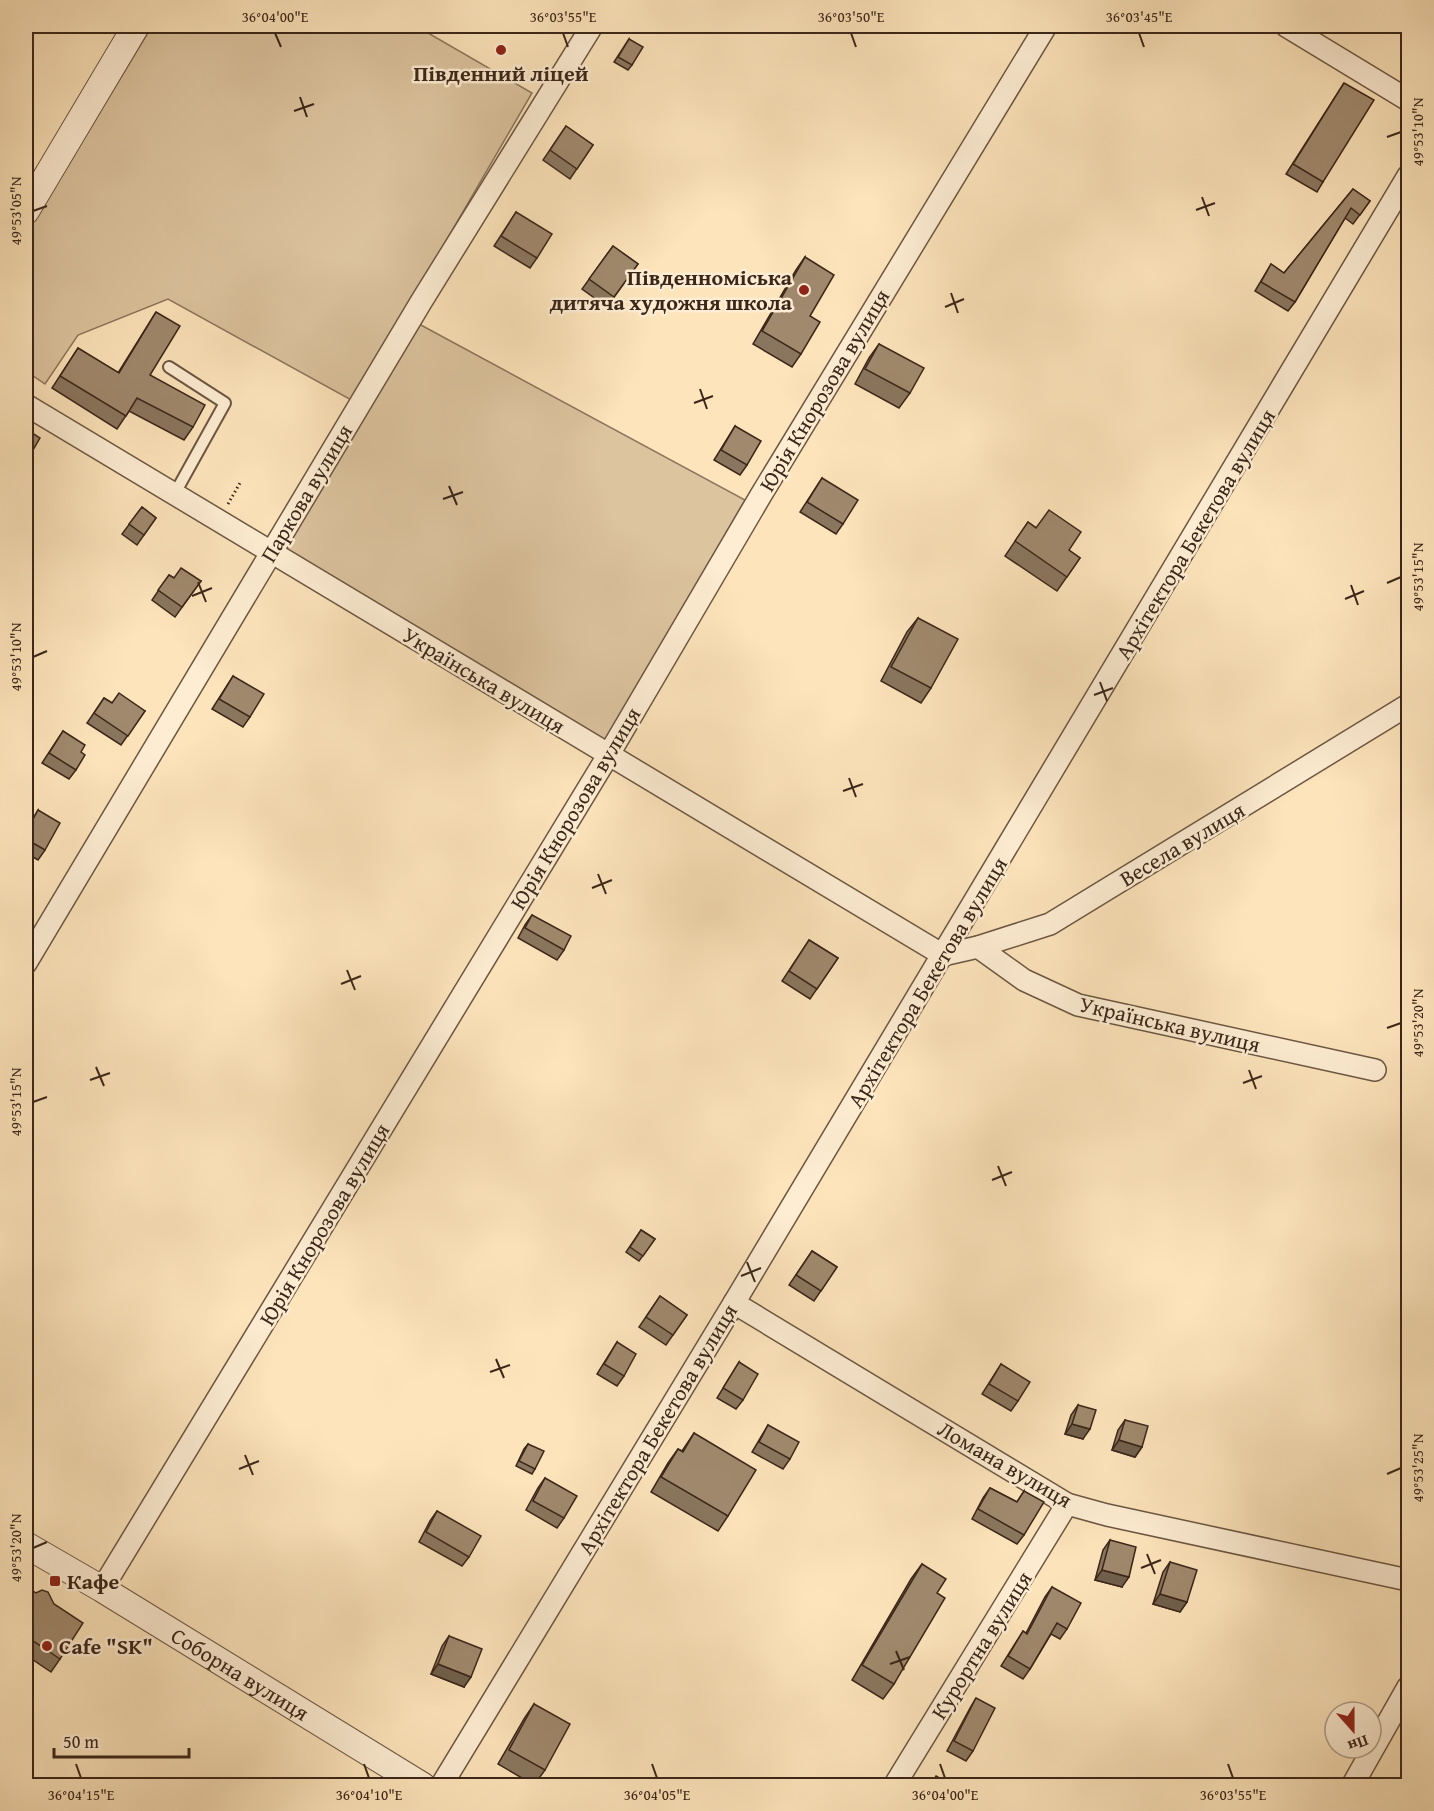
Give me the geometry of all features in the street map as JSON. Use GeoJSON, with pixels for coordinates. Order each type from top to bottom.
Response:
{"type":"FeatureCollection","features":[{"type":"Feature","properties":{"kind":"street"},"geometry":{"type":"LineString","coordinates":[[26,211],[136,26]]}},
{"type":"Feature","properties":{"kind":"street","name":"Паркова вулиця"},"geometry":{"type":"LineString","coordinates":[[26,963],[421,302],[592,26]]}},
{"type":"Feature","properties":{"kind":"street","name":"Юрія Кнорозова вулиця"},"geometry":{"type":"LineString","coordinates":[[102,1589],[609,754],[761,495],[1046,26]]}},
{"type":"Feature","properties":{"kind":"street"},"geometry":{"type":"LineString","coordinates":[[1286,26],[1408,100]]}},
{"type":"Feature","properties":{"kind":"street","name":"Архітектора Бекетова вулиця"},"geometry":{"type":"LineString","coordinates":[[441,1785],[734,1303],[1408,176]]}},
{"type":"Feature","properties":{"kind":"street","name":"Українська вулиця"},"geometry":{"type":"LineString","coordinates":[[26,405],[943,955]]}},
{"type":"Feature","properties":{"kind":"street","name":"Весела вулиця"},"geometry":{"type":"LineString","coordinates":[[943,955],[978,947],[1050,924],[1408,705]]}},
{"type":"Feature","properties":{"kind":"street","name":"Українська вулиця"},"geometry":{"type":"LineString","coordinates":[[978,947],[1024,980],[1078,1005],[1375,1070]]}},
{"type":"Feature","properties":{"kind":"street","name":"Ломана вулиця"},"geometry":{"type":"LineString","coordinates":[[734,1303],[1067,1504],[1107,1515],[1408,1580]]}},
{"type":"Feature","properties":{"kind":"street","name":"Курортна вулиця"},"geometry":{"type":"LineString","coordinates":[[894,1785],[1067,1504]]}},
{"type":"Feature","properties":{"kind":"street","name":"Соборна вулиця"},"geometry":{"type":"LineString","coordinates":[[26,1545],[423,1785]]}},
{"type":"Feature","properties":{"kind":"street"},"geometry":{"type":"LineString","coordinates":[[1352,1785],[1408,1687]]}},
{"type":"Feature","properties":{"kind":"lane"},"geometry":{"type":"LineString","coordinates":[[170,367],[225,403],[174,495]]}},
{"type":"Feature","properties":{"kind":"shaded area"},"geometry":{"type":"Polygon","coordinates":[[[152,26],[416,26],[532,93],[353,401],[168,299],[78,335],[45,384],[26,371],[26,234],[152,26]]]}},
{"type":"Feature","properties":{"kind":"shaded area"},"geometry":{"type":"Polygon","coordinates":[[[419,324],[745,500],[605,744],[281,550],[419,324]]]}},
{"type":"Feature","properties":{"kind":"building"},"geometry":{"type":"Polygon","coordinates":[[[629,39],[643,47],[632,65],[618,57],[629,39]]]}},
{"type":"Feature","properties":{"kind":"building"},"geometry":{"type":"Polygon","coordinates":[[[1344,83],[1374,100],[1323,182],[1293,164],[1344,83]]]}},
{"type":"Feature","properties":{"kind":"building"},"geometry":{"type":"Polygon","coordinates":[[[566,126],[593,145],[577,169],[550,150],[566,126]]]}},
{"type":"Feature","properties":{"kind":"building"},"geometry":{"type":"Polygon","coordinates":[[[1353,189],[1370,201],[1360,215],[1351,208],[1295,302],[1261,282],[1271,264],[1284,273],[1353,189]]]}},
{"type":"Feature","properties":{"kind":"building"},"geometry":{"type":"Polygon","coordinates":[[[516,212],[552,234],[537,258],[501,236],[516,212]]]}},
{"type":"Feature","properties":{"kind":"building"},"geometry":{"type":"Polygon","coordinates":[[[613,246],[638,264],[614,297],[589,279],[613,246]]]}},
{"type":"Feature","properties":{"kind":"building"},"geometry":{"type":"Polygon","coordinates":[[[805,257],[834,275],[810,316],[820,322],[801,354],[762,331],[805,257]]]}},
{"type":"Feature","properties":{"kind":"building"},"geometry":{"type":"Polygon","coordinates":[[[156,312],[180,326],[150,375],[205,405],[193,427],[137,398],[126,416],[60,376],[78,348],[119,373],[156,312]]]}},
{"type":"Feature","properties":{"kind":"building"},"geometry":{"type":"Polygon","coordinates":[[[879,344],[924,368],[910,393],[865,369],[879,344]]]}},
{"type":"Feature","properties":{"kind":"building"},"geometry":{"type":"Polygon","coordinates":[[[735,426],[761,441],[747,465],[721,450],[735,426]]]}},
{"type":"Feature","properties":{"kind":"building"},"geometry":{"type":"Polygon","coordinates":[[[26,429],[40,438],[26,462],[26,429]]]}},
{"type":"Feature","properties":{"kind":"building"},"geometry":{"type":"Polygon","coordinates":[[[822,478],[858,500],[843,524],[807,502],[822,478]]]}},
{"type":"Feature","properties":{"kind":"building"},"geometry":{"type":"Polygon","coordinates":[[[142,507],[156,518],[144,535],[129,524],[142,507]]]}},
{"type":"Feature","properties":{"kind":"building"},"geometry":{"type":"Polygon","coordinates":[[[1049,510],[1081,532],[1069,550],[1080,558],[1067,577],[1015,541],[1028,522],[1036,528],[1049,510]]]}},
{"type":"Feature","properties":{"kind":"building"},"geometry":{"type":"Polygon","coordinates":[[[181,568],[201,581],[182,607],[158,590],[169,575],[174,578],[181,568]]]}},
{"type":"Feature","properties":{"kind":"building"},"geometry":{"type":"Polygon","coordinates":[[[918,618],[958,639],[931,688],[891,667],[918,618]]]}},
{"type":"Feature","properties":{"kind":"building"},"geometry":{"type":"Polygon","coordinates":[[[233,676],[264,694],[250,717],[219,699],[233,676]]]}},
{"type":"Feature","properties":{"kind":"building"},"geometry":{"type":"Polygon","coordinates":[[[119,693],[145,711],[128,736],[94,713],[104,698],[112,703],[119,693]]]}},
{"type":"Feature","properties":{"kind":"building"},"geometry":{"type":"Polygon","coordinates":[[[63,731],[85,745],[81,752],[85,755],[76,770],[49,753],[63,731]]]}},
{"type":"Feature","properties":{"kind":"building"},"geometry":{"type":"Polygon","coordinates":[[[38,810],[60,823],[45,850],[26,839],[26,832],[38,810]]]}},
{"type":"Feature","properties":{"kind":"building"},"geometry":{"type":"Polygon","coordinates":[[[532,915],[571,936],[564,950],[525,928],[532,915]]]}},
{"type":"Feature","properties":{"kind":"building"},"geometry":{"type":"Polygon","coordinates":[[[809,940],[838,958],[817,989],[789,971],[809,940]]]}},
{"type":"Feature","properties":{"kind":"building"},"geometry":{"type":"Polygon","coordinates":[[[641,1230],[655,1239],[643,1256],[630,1247],[641,1230]]]}},
{"type":"Feature","properties":{"kind":"building"},"geometry":{"type":"Polygon","coordinates":[[[812,1251],[837,1267],[821,1291],[796,1275],[812,1251]]]}},
{"type":"Feature","properties":{"kind":"building"},"geometry":{"type":"Polygon","coordinates":[[[660,1296],[687,1315],[673,1335],[646,1317],[660,1296]]]}},
{"type":"Feature","properties":{"kind":"building"},"geometry":{"type":"Polygon","coordinates":[[[617,1342],[636,1354],[624,1376],[604,1364],[617,1342]]]}},
{"type":"Feature","properties":{"kind":"building"},"geometry":{"type":"Polygon","coordinates":[[[739,1362],[758,1374],[743,1400],[723,1388],[739,1362]]]}},
{"type":"Feature","properties":{"kind":"building"},"geometry":{"type":"Polygon","coordinates":[[[1001,1364],[1030,1382],[1018,1401],[989,1384],[1001,1364]]]}},
{"type":"Feature","properties":{"kind":"building"},"geometry":{"type":"Polygon","coordinates":[[[1078,1405],[1096,1410],[1090,1429],[1072,1424],[1078,1405]]]}},
{"type":"Feature","properties":{"kind":"building"},"geometry":{"type":"Polygon","coordinates":[[[1125,1420],[1148,1426],[1142,1447],[1119,1440],[1125,1420]]]}},
{"type":"Feature","properties":{"kind":"building"},"geometry":{"type":"Polygon","coordinates":[[[768,1425],[799,1442],[790,1459],[759,1442],[768,1425]]]}},
{"type":"Feature","properties":{"kind":"building"},"geometry":{"type":"Polygon","coordinates":[[[694,1433],[756,1470],[728,1516],[661,1477],[678,1449],[683,1452],[694,1433]]]}},
{"type":"Feature","properties":{"kind":"building"},"geometry":{"type":"Polygon","coordinates":[[[528,1444],[544,1451],[535,1469],[519,1461],[528,1444]]]}},
{"type":"Feature","properties":{"kind":"building"},"geometry":{"type":"Polygon","coordinates":[[[545,1478],[577,1496],[564,1518],[533,1501],[545,1478]]]}},
{"type":"Feature","properties":{"kind":"building"},"geometry":{"type":"Polygon","coordinates":[[[990,1488],[1017,1502],[1024,1491],[1044,1502],[1024,1535],[978,1509],[990,1488]]]}},
{"type":"Feature","properties":{"kind":"building"},"geometry":{"type":"Polygon","coordinates":[[[437,1511],[481,1536],[469,1557],[426,1532],[437,1511]]]}},
{"type":"Feature","properties":{"kind":"building"},"geometry":{"type":"Polygon","coordinates":[[[1110,1540],[1136,1547],[1129,1577],[1102,1570],[1110,1540]]]}},
{"type":"Feature","properties":{"kind":"building"},"geometry":{"type":"Polygon","coordinates":[[[1170,1562],[1197,1570],[1187,1602],[1160,1594],[1170,1562]]]}},
{"type":"Feature","properties":{"kind":"building"},"geometry":{"type":"Polygon","coordinates":[[[922,1564],[946,1579],[937,1593],[945,1598],[894,1684],[862,1665],[922,1564]]]}},
{"type":"Feature","properties":{"kind":"building"},"geometry":{"type":"Polygon","coordinates":[[[26,1586],[36,1593],[42,1590],[48,1592],[54,1604],[83,1623],[60,1659],[26,1636],[26,1586]]]}},
{"type":"Feature","properties":{"kind":"building"},"geometry":{"type":"Polygon","coordinates":[[[1052,1587],[1081,1603],[1067,1629],[1057,1623],[1030,1669],[1008,1656],[1023,1631],[1027,1634],[1052,1587]]]}},
{"type":"Feature","properties":{"kind":"building"},"geometry":{"type":"Polygon","coordinates":[[[449,1636],[482,1649],[471,1677],[438,1664],[449,1636]]]}},
{"type":"Feature","properties":{"kind":"building"},"geometry":{"type":"Polygon","coordinates":[[[976,1698],[995,1708],[973,1751],[954,1741],[976,1698]]]}},
{"type":"Feature","properties":{"kind":"building"},"geometry":{"type":"Polygon","coordinates":[[[534,1704],[570,1724],[545,1770],[509,1750],[534,1704]]]}},
{"type":"Feature","properties":{"kind":"building"},"geometry":{"type":"Polygon","coordinates":[[[936,1776],[951,1785],[931,1785],[936,1776]]]}},
{"type":"Feature","properties":{"kind":"place","name":"Південний ліцей"},"geometry":{"type":"Point","coordinates":[501,50]}},
{"type":"Feature","properties":{"kind":"place","name":"Південноміська дитяча художня школа"},"geometry":{"type":"Point","coordinates":[804,290]}},
{"type":"Feature","properties":{"kind":"place","name":"Кафе"},"geometry":{"type":"Point","coordinates":[55,1581]}},
{"type":"Feature","properties":{"kind":"place","name":"Cafe \"SK\""},"geometry":{"type":"Point","coordinates":[47,1646]}}]}
